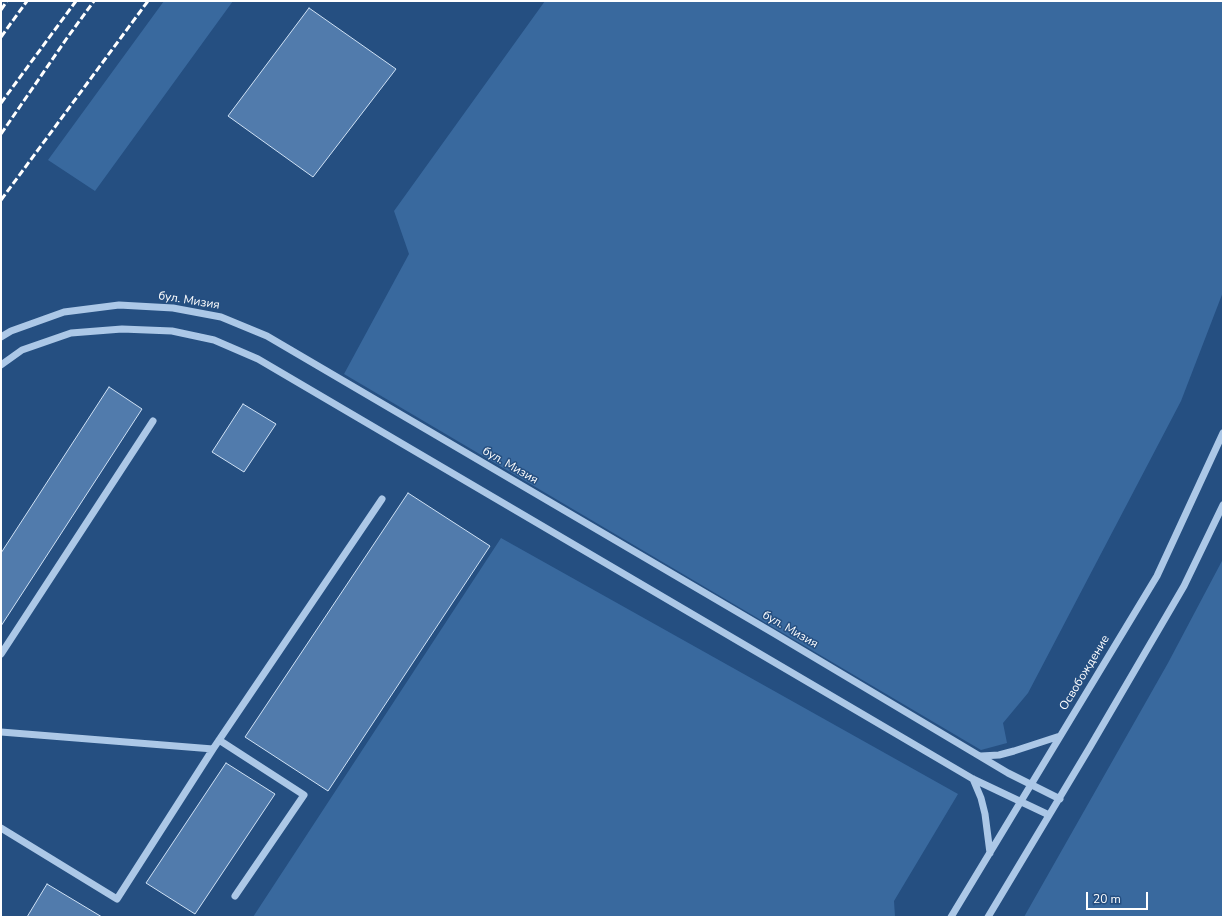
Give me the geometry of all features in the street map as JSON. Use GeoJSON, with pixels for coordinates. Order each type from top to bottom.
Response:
{"type":"FeatureCollection","features":[{"type":"Feature","properties":{"kind":"street","name":"бул. Мизия"},"geometry":{"type":"LineString","coordinates":[[1,337],[11,331],[64,312],[119,305],[173,308],[221,317],[267,336],[1008,773],[1060,799]]}},
{"type":"Feature","properties":{"kind":"street"},"geometry":{"type":"LineString","coordinates":[[1,365],[22,350],[71,333],[122,328],[172,330],[214,340],[258,359],[973,779],[1049,815]]}},
{"type":"Feature","properties":{"kind":"street"},"geometry":{"type":"LineString","coordinates":[[1,654],[153,421]]}},
{"type":"Feature","properties":{"kind":"street","name":"Освобождение"},"geometry":{"type":"LineString","coordinates":[[951,917],[1157,576],[1223,433]]}},
{"type":"Feature","properties":{"kind":"street"},"geometry":{"type":"LineString","coordinates":[[1,828],[117,899],[213,749],[382,499]]}},
{"type":"Feature","properties":{"kind":"street"},"geometry":{"type":"LineString","coordinates":[[988,917],[1060,799],[1184,586],[1223,505]]}},
{"type":"Feature","properties":{"kind":"street"},"geometry":{"type":"LineString","coordinates":[[1,732],[213,749]]}},
{"type":"Feature","properties":{"kind":"street"},"geometry":{"type":"LineString","coordinates":[[981,756],[999,755],[1060,736]]}},
{"type":"Feature","properties":{"kind":"street"},"geometry":{"type":"LineString","coordinates":[[219,740],[304,795],[235,896]]}},
{"type":"Feature","properties":{"kind":"street"},"geometry":{"type":"LineString","coordinates":[[973,779],[981,798],[985,814],[990,853]]}},
{"type":"Feature","properties":{"kind":"shaded area"},"geometry":{"type":"Polygon","coordinates":[[[164,1],[233,1],[95,191],[48,160],[164,1]]]}},
{"type":"Feature","properties":{"kind":"shaded area"},"geometry":{"type":"Polygon","coordinates":[[[545,1],[1223,1],[1223,292],[1181,401],[1028,693],[1003,723],[1007,743],[981,750],[344,374],[409,254],[394,211],[545,1]]]}},
{"type":"Feature","properties":{"kind":"shaded area"},"geometry":{"type":"Polygon","coordinates":[[[501,538],[958,794],[894,901],[895,917],[253,917],[501,538]]]}},
{"type":"Feature","properties":{"kind":"shaded area"},"geometry":{"type":"Polygon","coordinates":[[[1223,559],[1223,917],[1024,917],[1168,663],[1223,559]]]}},
{"type":"Feature","properties":{"kind":"building"},"geometry":{"type":"Polygon","coordinates":[[[309,8],[396,69],[313,177],[228,116],[309,8]]]}},
{"type":"Feature","properties":{"kind":"building"},"geometry":{"type":"Polygon","coordinates":[[[109,387],[142,409],[1,626],[1,553],[109,387]]]}},
{"type":"Feature","properties":{"kind":"building"},"geometry":{"type":"Polygon","coordinates":[[[243,404],[276,424],[244,472],[212,452],[243,404]]]}},
{"type":"Feature","properties":{"kind":"building"},"geometry":{"type":"Polygon","coordinates":[[[408,493],[490,546],[328,791],[245,737],[408,493]]]}},
{"type":"Feature","properties":{"kind":"building"},"geometry":{"type":"Polygon","coordinates":[[[226,763],[275,794],[195,914],[146,883],[226,763]]]}},
{"type":"Feature","properties":{"kind":"building"},"geometry":{"type":"Polygon","coordinates":[[[47,884],[102,917],[27,917],[47,884]]]}},
{"type":"Feature","properties":{"kind":"railway"},"geometry":{"type":"LineString","coordinates":[[1,10],[7,1]]}},
{"type":"Feature","properties":{"kind":"railway"},"geometry":{"type":"LineString","coordinates":[[1,37],[27,1]]}},
{"type":"Feature","properties":{"kind":"railway"},"geometry":{"type":"LineString","coordinates":[[1,103],[76,1]]}},
{"type":"Feature","properties":{"kind":"railway"},"geometry":{"type":"LineString","coordinates":[[1,134],[94,1]]}},
{"type":"Feature","properties":{"kind":"railway"},"geometry":{"type":"LineString","coordinates":[[1,200],[148,1]]}}]}
